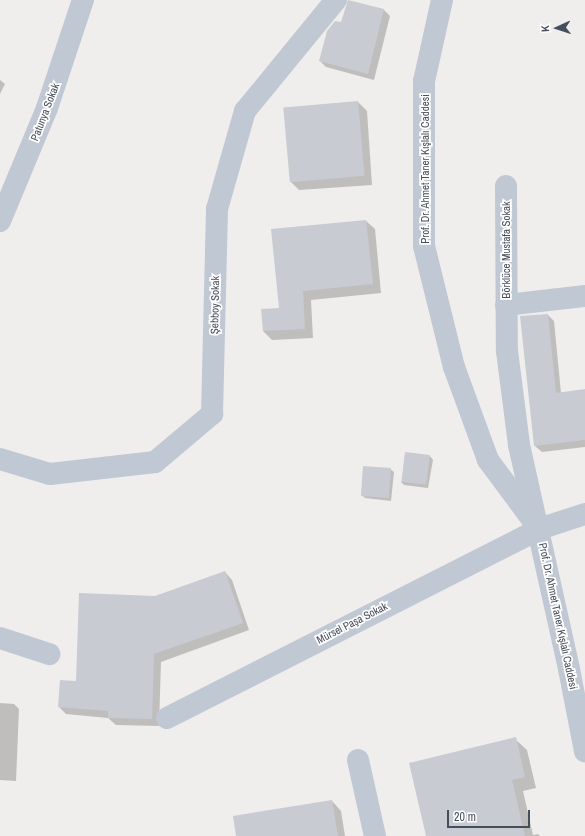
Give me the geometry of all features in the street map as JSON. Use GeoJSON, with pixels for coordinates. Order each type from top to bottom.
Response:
{"type":"FeatureCollection","features":[{"type":"Feature","properties":{"kind":"street","name":"Patunya Sokak"},"geometry":{"type":"LineString","coordinates":[[0,221],[47,108],[83,0]]}},
{"type":"Feature","properties":{"kind":"street","name":"Şebboy Sokak"},"geometry":{"type":"LineString","coordinates":[[0,459],[50,474],[155,462],[212,414],[217,209],[245,111],[336,0]]}},
{"type":"Feature","properties":{"kind":"street","name":"Prof. Dr. Ahmet Taner Kışlalı Caddesi"},"geometry":{"type":"LineString","coordinates":[[442,0],[424,81],[424,246],[454,367],[488,460],[539,529]]}},
{"type":"Feature","properties":{"kind":"street","name":"Börklüce Mustafa Sokak"},"geometry":{"type":"LineString","coordinates":[[506,186],[506,305],[585,296]]}},
{"type":"Feature","properties":{"kind":"street","name":"Prof. Dr. Ahmet Taner Kışlalı Caddesi"},"geometry":{"type":"LineString","coordinates":[[506,305],[507,351],[519,445],[539,529],[585,751]]}},
{"type":"Feature","properties":{"kind":"street","name":"Mürsel Paşa Sokak"},"geometry":{"type":"LineString","coordinates":[[167,718],[539,529],[585,514]]}},
{"type":"Feature","properties":{"kind":"street"},"geometry":{"type":"LineString","coordinates":[[0,638],[49,654]]}},
{"type":"Feature","properties":{"kind":"street"},"geometry":{"type":"LineString","coordinates":[[358,760],[375,836]]}},
{"type":"Feature","properties":{"kind":"building"},"geometry":{"type":"Polygon","coordinates":[[[348,0],[384,9],[368,74],[319,61],[327,31],[335,21],[341,22],[348,0]]]}},
{"type":"Feature","properties":{"kind":"building"},"geometry":{"type":"Polygon","coordinates":[[[358,101],[365,176],[290,182],[283,108],[358,101]]]}},
{"type":"Feature","properties":{"kind":"building"},"geometry":{"type":"Polygon","coordinates":[[[366,220],[373,284],[303,291],[305,329],[263,331],[261,309],[279,308],[271,229],[366,220]]]}},
{"type":"Feature","properties":{"kind":"building"},"geometry":{"type":"Polygon","coordinates":[[[548,314],[556,393],[585,389],[585,440],[534,446],[520,316],[548,314]]]}},
{"type":"Feature","properties":{"kind":"building"},"geometry":{"type":"Polygon","coordinates":[[[405,452],[430,455],[426,485],[401,482],[405,452]]]}},
{"type":"Feature","properties":{"kind":"building"},"geometry":{"type":"Polygon","coordinates":[[[363,466],[391,468],[389,498],[361,496],[363,466]]]}},
{"type":"Feature","properties":{"kind":"building"},"geometry":{"type":"Polygon","coordinates":[[[225,571],[243,623],[154,654],[152,719],[108,718],[108,711],[58,707],[60,680],[76,681],[79,593],[155,596],[225,571]]]}},
{"type":"Feature","properties":{"kind":"building"},"geometry":{"type":"Polygon","coordinates":[[[516,737],[525,777],[512,780],[525,836],[426,836],[409,763],[516,737]]]}},
{"type":"Feature","properties":{"kind":"building"},"geometry":{"type":"Polygon","coordinates":[[[332,800],[338,836],[236,836],[233,816],[332,800]]]}}]}
